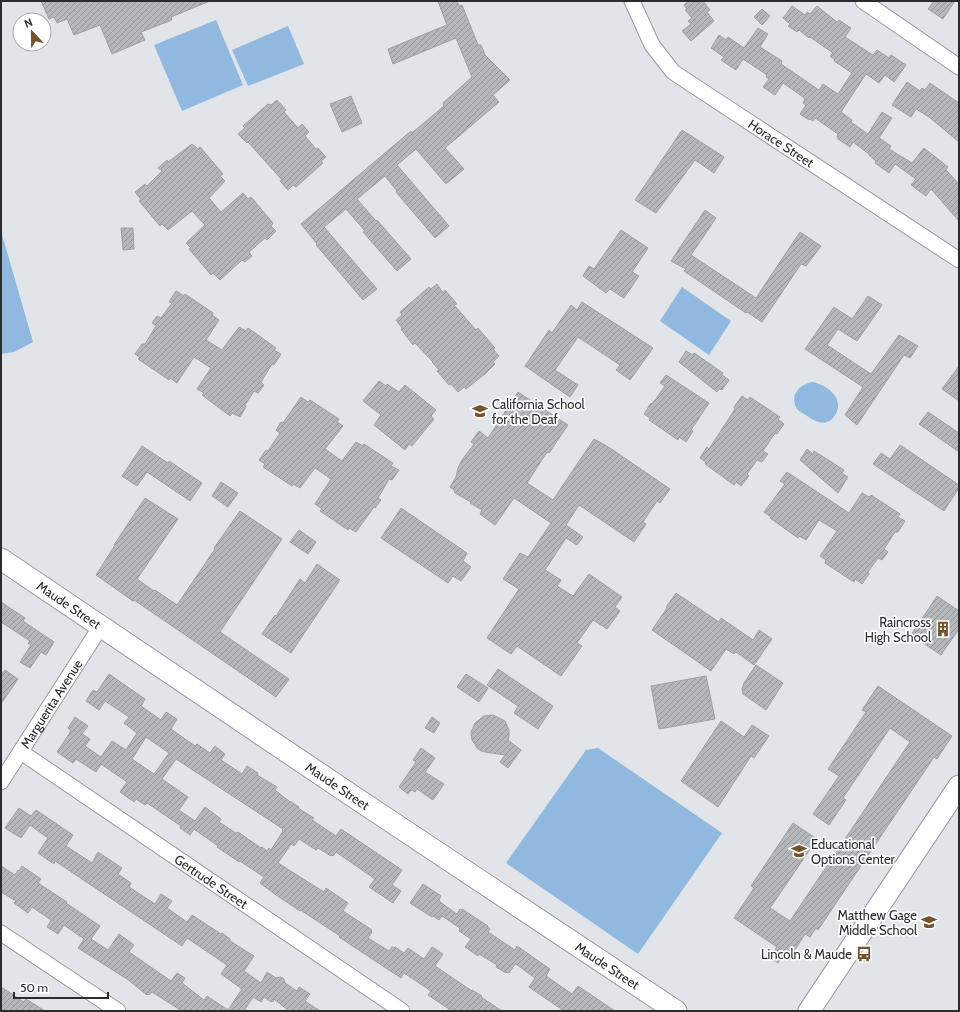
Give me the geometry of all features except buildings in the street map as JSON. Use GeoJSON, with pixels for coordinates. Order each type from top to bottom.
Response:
{"type":"FeatureCollection","features":[{"type":"Feature","properties":{"kind":"street","name":"Horace Street"},"geometry":{"type":"LineString","coordinates":[[632,1],[652,46],[673,72],[959,260]]}},
{"type":"Feature","properties":{"kind":"street"},"geometry":{"type":"LineString","coordinates":[[863,1],[959,67]]}},
{"type":"Feature","properties":{"kind":"street","name":"Maude Street"},"geometry":{"type":"LineString","coordinates":[[1,559],[366,806],[676,1011]]}},
{"type":"Feature","properties":{"kind":"street","name":"Marguerita Avenue"},"geometry":{"type":"LineString","coordinates":[[1,782],[101,626]]}},
{"type":"Feature","properties":{"kind":"street","name":"Gertrude Street"},"geometry":{"type":"LineString","coordinates":[[21,752],[402,1011]]}},
{"type":"Feature","properties":{"kind":"street"},"geometry":{"type":"LineString","coordinates":[[808,1011],[959,786]]}},
{"type":"Feature","properties":{"kind":"street"},"geometry":{"type":"LineString","coordinates":[[1,933],[118,1011]]}},
{"type":"Feature","properties":{"kind":"shaded area"},"geometry":{"type":"Polygon","coordinates":[[[216,20],[243,85],[182,111],[154,45],[216,20]]]}},
{"type":"Feature","properties":{"kind":"shaded area"},"geometry":{"type":"Polygon","coordinates":[[[288,26],[304,64],[248,86],[232,50],[288,26]]]}},
{"type":"Feature","properties":{"kind":"shaded area"},"geometry":{"type":"Polygon","coordinates":[[[1,231],[33,342],[14,352],[1,354],[1,231]]]}},
{"type":"Feature","properties":{"kind":"shaded area"},"geometry":{"type":"Polygon","coordinates":[[[682,287],[731,321],[709,355],[660,321],[682,287]]]}},
{"type":"Feature","properties":{"kind":"shaded area"},"geometry":{"type":"Polygon","coordinates":[[[812,382],[826,387],[834,394],[836,398],[838,409],[834,417],[829,421],[822,423],[818,422],[797,409],[794,399],[797,391],[807,383],[812,382]]]}},
{"type":"Feature","properties":{"kind":"shaded area"},"geometry":{"type":"Polygon","coordinates":[[[598,748],[722,833],[638,954],[506,863],[586,750],[598,748]]]}},
{"type":"Feature","properties":{"kind":"place","name":"California School for the Deaf"},"geometry":{"type":"Point","coordinates":[480,411]}},
{"type":"Feature","properties":{"kind":"place","name":"Raincross High School"},"geometry":{"type":"Point","coordinates":[943,629]}},
{"type":"Feature","properties":{"kind":"place","name":"Educational Options Center"},"geometry":{"type":"Point","coordinates":[799,851]}},
{"type":"Feature","properties":{"kind":"place","name":"Matthew Gage Middle School"},"geometry":{"type":"Point","coordinates":[929,922]}},
{"type":"Feature","properties":{"kind":"place","name":"Lincoln & Maude"},"geometry":{"type":"Point","coordinates":[864,954]}}]}
